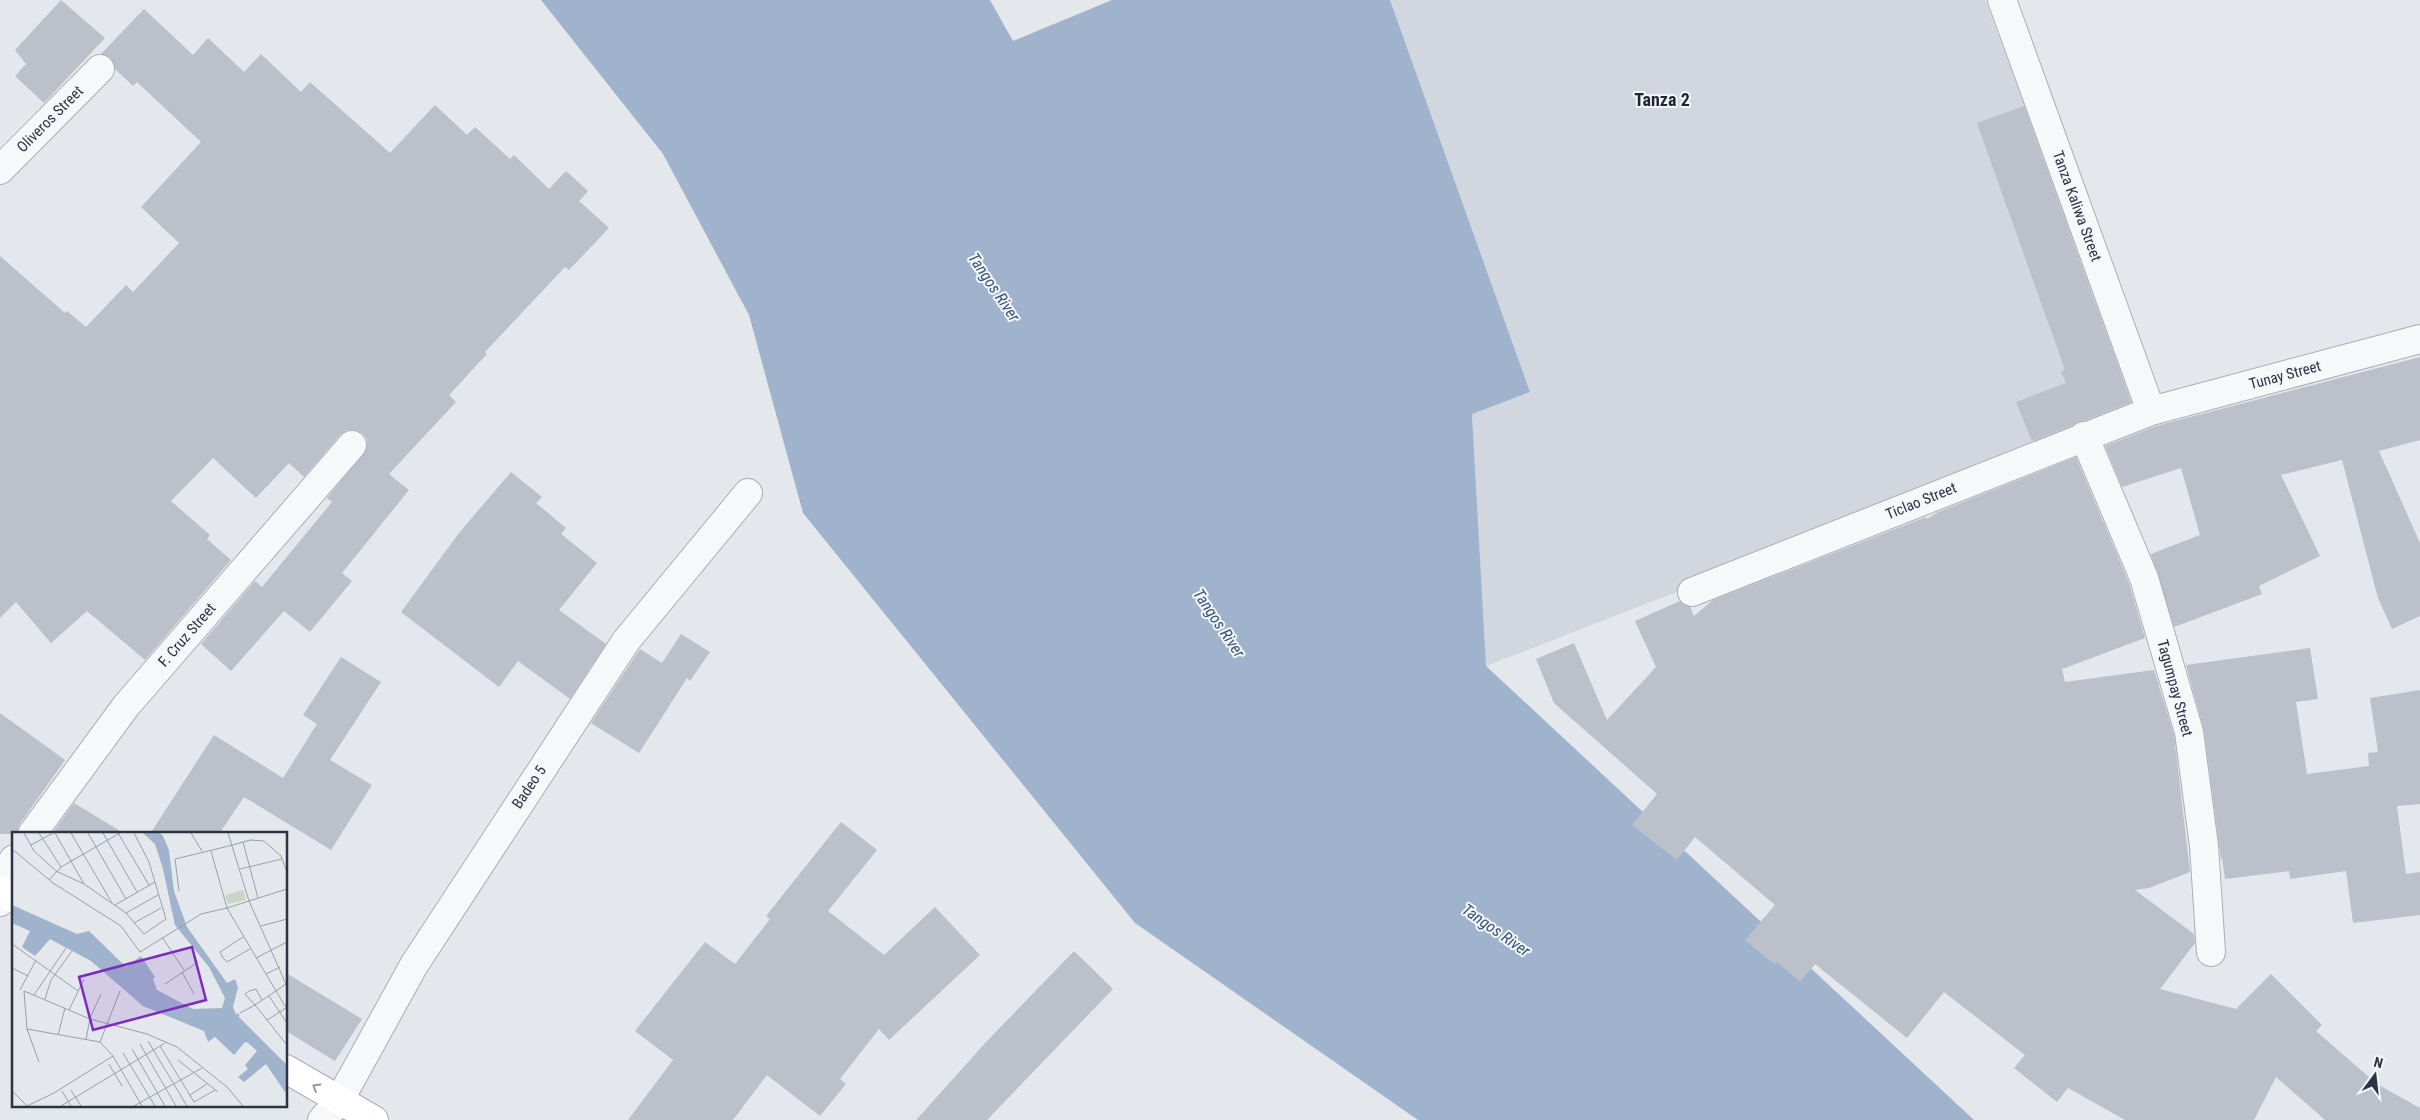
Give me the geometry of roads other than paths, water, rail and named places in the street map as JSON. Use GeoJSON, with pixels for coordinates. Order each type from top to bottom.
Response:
{"type":"FeatureCollection","features":[{"type":"Feature","properties":{"kind":"main road"},"geometry":{"type":"LineString","coordinates":[[288,1071],[331,1110],[374,1120]]}},
{"type":"Feature","properties":{"kind":"street","name":"Tanza Kaliwa Street"},"geometry":{"type":"LineString","coordinates":[[2002,0],[2151,411]]}},
{"type":"Feature","properties":{"kind":"street","name":"Oliveros Street"},"geometry":{"type":"LineString","coordinates":[[0,170],[100,69]]}},
{"type":"Feature","properties":{"kind":"street","name":"Tunay Street"},"geometry":{"type":"LineString","coordinates":[[2151,411],[2420,339]]}},
{"type":"Feature","properties":{"kind":"street","name":"Ticlao Street"},"geometry":{"type":"LineString","coordinates":[[1692,592],[2151,411]]}},
{"type":"Feature","properties":{"kind":"street","name":"Tagumpay Street"},"geometry":{"type":"LineString","coordinates":[[2084,436],[2144,578],[2188,732],[2204,846],[2211,952]]}},
{"type":"Feature","properties":{"kind":"street","name":"F. Cruz Street"},"geometry":{"type":"LineString","coordinates":[[33,832],[126,706],[352,445]]}},
{"type":"Feature","properties":{"kind":"street","name":"Badeo 5"},"geometry":{"type":"LineString","coordinates":[[331,1110],[414,965],[621,649],[712,535],[748,494]]}},
{"type":"Feature","properties":{"kind":"street"},"geometry":{"type":"LineString","coordinates":[[5,896],[8,868],[12,863]]}},
{"type":"Feature","properties":{"kind":"water","name":"Tangos River"},"geometry":{"type":"Polygon","coordinates":[[[541,0],[990,0],[1013,41],[1112,0],[1390,0],[1530,392],[1472,414],[1486,666],[1974,1120],[1418,1120],[1135,923],[803,513],[749,315],[663,154],[541,0]]]}},
{"type":"Feature","properties":{"kind":"district","name":"Tanza 2"},"geometry":{"type":"Point","coordinates":[1662,99]}}]}
